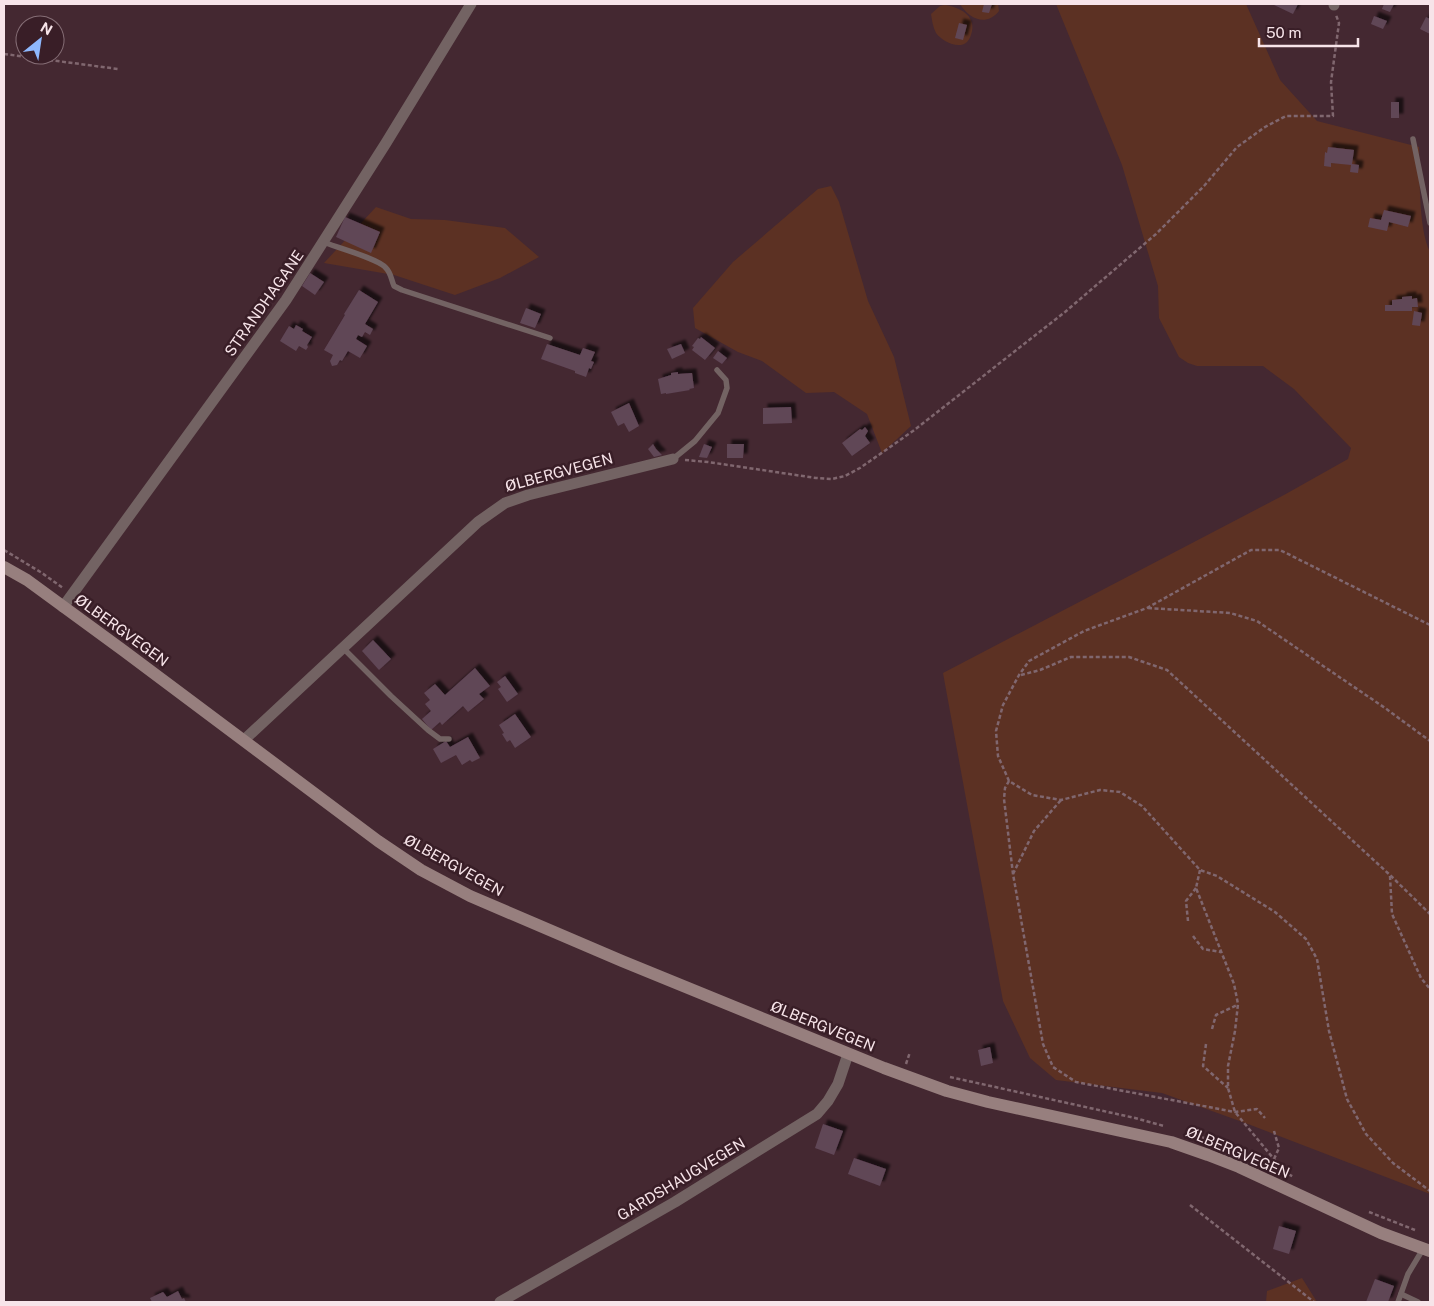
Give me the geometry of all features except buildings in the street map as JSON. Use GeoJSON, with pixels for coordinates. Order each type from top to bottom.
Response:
{"type":"FeatureCollection","features":[{"type":"Feature","properties":{"kind":"main road","name":"ØLBERGVEGEN"},"geometry":{"type":"LineString","coordinates":[[4,567],[27,580],[378,841],[421,870],[470,896],[589,948],[848,1054],[947,1091],[988,1102],[1172,1142],[1232,1164],[1381,1232],[1427,1250]]}},
{"type":"Feature","properties":{"kind":"street","name":"STRANDHAGANE"},"geometry":{"type":"LineString","coordinates":[[63,607],[286,300],[386,143],[471,4]]}},
{"type":"Feature","properties":{"kind":"street","name":"ØLBERGVEGEN"},"geometry":{"type":"LineString","coordinates":[[244,740],[344,649],[478,522],[505,503],[528,495],[673,459]]}},
{"type":"Feature","properties":{"kind":"street","name":"GARDSHAUGVEGEN"},"geometry":{"type":"LineString","coordinates":[[500,1302],[675,1202],[817,1114],[828,1101],[838,1084],[848,1054]]}},
{"type":"Feature","properties":{"kind":"lane"},"geometry":{"type":"LineString","coordinates":[[1413,139],[1430,223]]}},
{"type":"Feature","properties":{"kind":"lane"},"geometry":{"type":"LineString","coordinates":[[323,242],[385,266],[391,275],[394,286],[402,290],[550,338]]}},
{"type":"Feature","properties":{"kind":"lane"},"geometry":{"type":"LineString","coordinates":[[673,459],[696,441],[718,413],[727,388],[726,380],[717,370]]}},
{"type":"Feature","properties":{"kind":"lane"},"geometry":{"type":"LineString","coordinates":[[344,649],[428,730],[440,739],[449,739]]}},
{"type":"Feature","properties":{"kind":"lane"},"geometry":{"type":"LineString","coordinates":[[1398,1302],[1408,1274],[1427,1250]]}},
{"type":"Feature","properties":{"kind":"lane"},"geometry":{"type":"LineString","coordinates":[[1401,1294],[1418,1302]]}},
{"type":"Feature","properties":{"kind":"path"},"geometry":{"type":"LineString","coordinates":[[673,459],[832,479],[845,476],[860,468],[913,431],[1065,312],[1156,234],[1204,186],[1237,147],[1265,127],[1286,116],[1333,116],[1330,82],[1339,23],[1334,5]]}},
{"type":"Feature","properties":{"kind":"path"},"geometry":{"type":"LineString","coordinates":[[4,54],[118,69]]}},
{"type":"Feature","properties":{"kind":"path"},"geometry":{"type":"LineString","coordinates":[[1430,626],[1280,550],[1251,550],[1147,608],[1084,631],[1030,661],[1019,675],[1003,705],[996,731],[998,756],[1009,781],[1032,794],[1061,800],[1100,790],[1120,792],[1142,806],[1200,870],[1217,876],[1275,912],[1306,939],[1317,959],[1329,1031],[1347,1099],[1366,1134],[1393,1162],[1430,1190]]}},
{"type":"Feature","properties":{"kind":"path"},"geometry":{"type":"LineString","coordinates":[[1147,608],[1230,612],[1257,621],[1386,708],[1430,741]]}},
{"type":"Feature","properties":{"kind":"path"},"geometry":{"type":"LineString","coordinates":[[1019,675],[1040,670],[1071,657],[1129,657],[1167,670],[1430,914]]}},
{"type":"Feature","properties":{"kind":"path"},"geometry":{"type":"LineString","coordinates":[[1009,781],[1005,788],[1004,799],[1013,874],[1043,1044],[1053,1066],[1076,1082],[1236,1112],[1257,1109],[1265,1118]]}},
{"type":"Feature","properties":{"kind":"path"},"geometry":{"type":"LineString","coordinates":[[1013,874],[1034,831],[1061,800]]}},
{"type":"Feature","properties":{"kind":"path"},"geometry":{"type":"LineString","coordinates":[[414,848],[438,864]]}},
{"type":"Feature","properties":{"kind":"path"},"geometry":{"type":"LineString","coordinates":[[1188,921],[1186,902],[1196,888],[1200,870]]}},
{"type":"Feature","properties":{"kind":"path"},"geometry":{"type":"LineString","coordinates":[[1390,875],[1392,914],[1421,978],[1430,989]]}},
{"type":"Feature","properties":{"kind":"path"},"geometry":{"type":"LineString","coordinates":[[1196,888],[1234,984],[1238,1004],[1228,1066],[1228,1088],[1236,1112],[1285,1172],[1285,1189]]}},
{"type":"Feature","properties":{"kind":"path"},"geometry":{"type":"LineString","coordinates":[[1193,936],[1203,949],[1221,952]]}},
{"type":"Feature","properties":{"kind":"path"},"geometry":{"type":"LineString","coordinates":[[1212,1029],[1216,1015],[1238,1004]]}},
{"type":"Feature","properties":{"kind":"path"},"geometry":{"type":"LineString","coordinates":[[1206,1044],[1203,1066],[1228,1088]]}},
{"type":"Feature","properties":{"kind":"path"},"geometry":{"type":"LineString","coordinates":[[1274,1131],[1279,1148],[1274,1159]]}},
{"type":"Feature","properties":{"kind":"path"},"geometry":{"type":"LineString","coordinates":[[1190,1206],[1314,1302]]}},
{"type":"Feature","properties":{"kind":"shaded area"},"geometry":{"type":"Polygon","coordinates":[[[960,4],[998,4],[999,11],[989,19],[983,20],[968,14],[960,4]]]}},
{"type":"Feature","properties":{"kind":"shaded area"},"geometry":{"type":"Polygon","coordinates":[[[1056,4],[1246,4],[1280,80],[1317,121],[1419,147],[1423,229],[1430,252],[1430,1194],[1162,1093],[1056,1080],[1030,1058],[1003,1001],[943,673],[1284,495],[1348,459],[1351,448],[1294,389],[1263,366],[1197,366],[1179,357],[1159,318],[1158,286],[1122,165],[1056,4]]]}},
{"type":"Feature","properties":{"kind":"shaded area"},"geometry":{"type":"Polygon","coordinates":[[[945,5],[960,10],[971,20],[971,35],[968,41],[963,44],[950,44],[936,33],[931,14],[940,6],[945,5]]]}},
{"type":"Feature","properties":{"kind":"shaded area"},"geometry":{"type":"Polygon","coordinates":[[[831,186],[839,202],[868,301],[894,357],[911,426],[882,453],[867,414],[834,392],[806,393],[762,361],[738,352],[695,328],[693,308],[733,262],[818,189],[831,186]]]}},
{"type":"Feature","properties":{"kind":"shaded area"},"geometry":{"type":"Polygon","coordinates":[[[376,207],[411,219],[445,220],[505,228],[539,257],[500,278],[455,295],[394,275],[324,263],[376,207]]]}},
{"type":"Feature","properties":{"kind":"shaded area"},"geometry":{"type":"Polygon","coordinates":[[[1302,1278],[1317,1302],[1266,1302],[1267,1291],[1302,1278]]]}}]}
